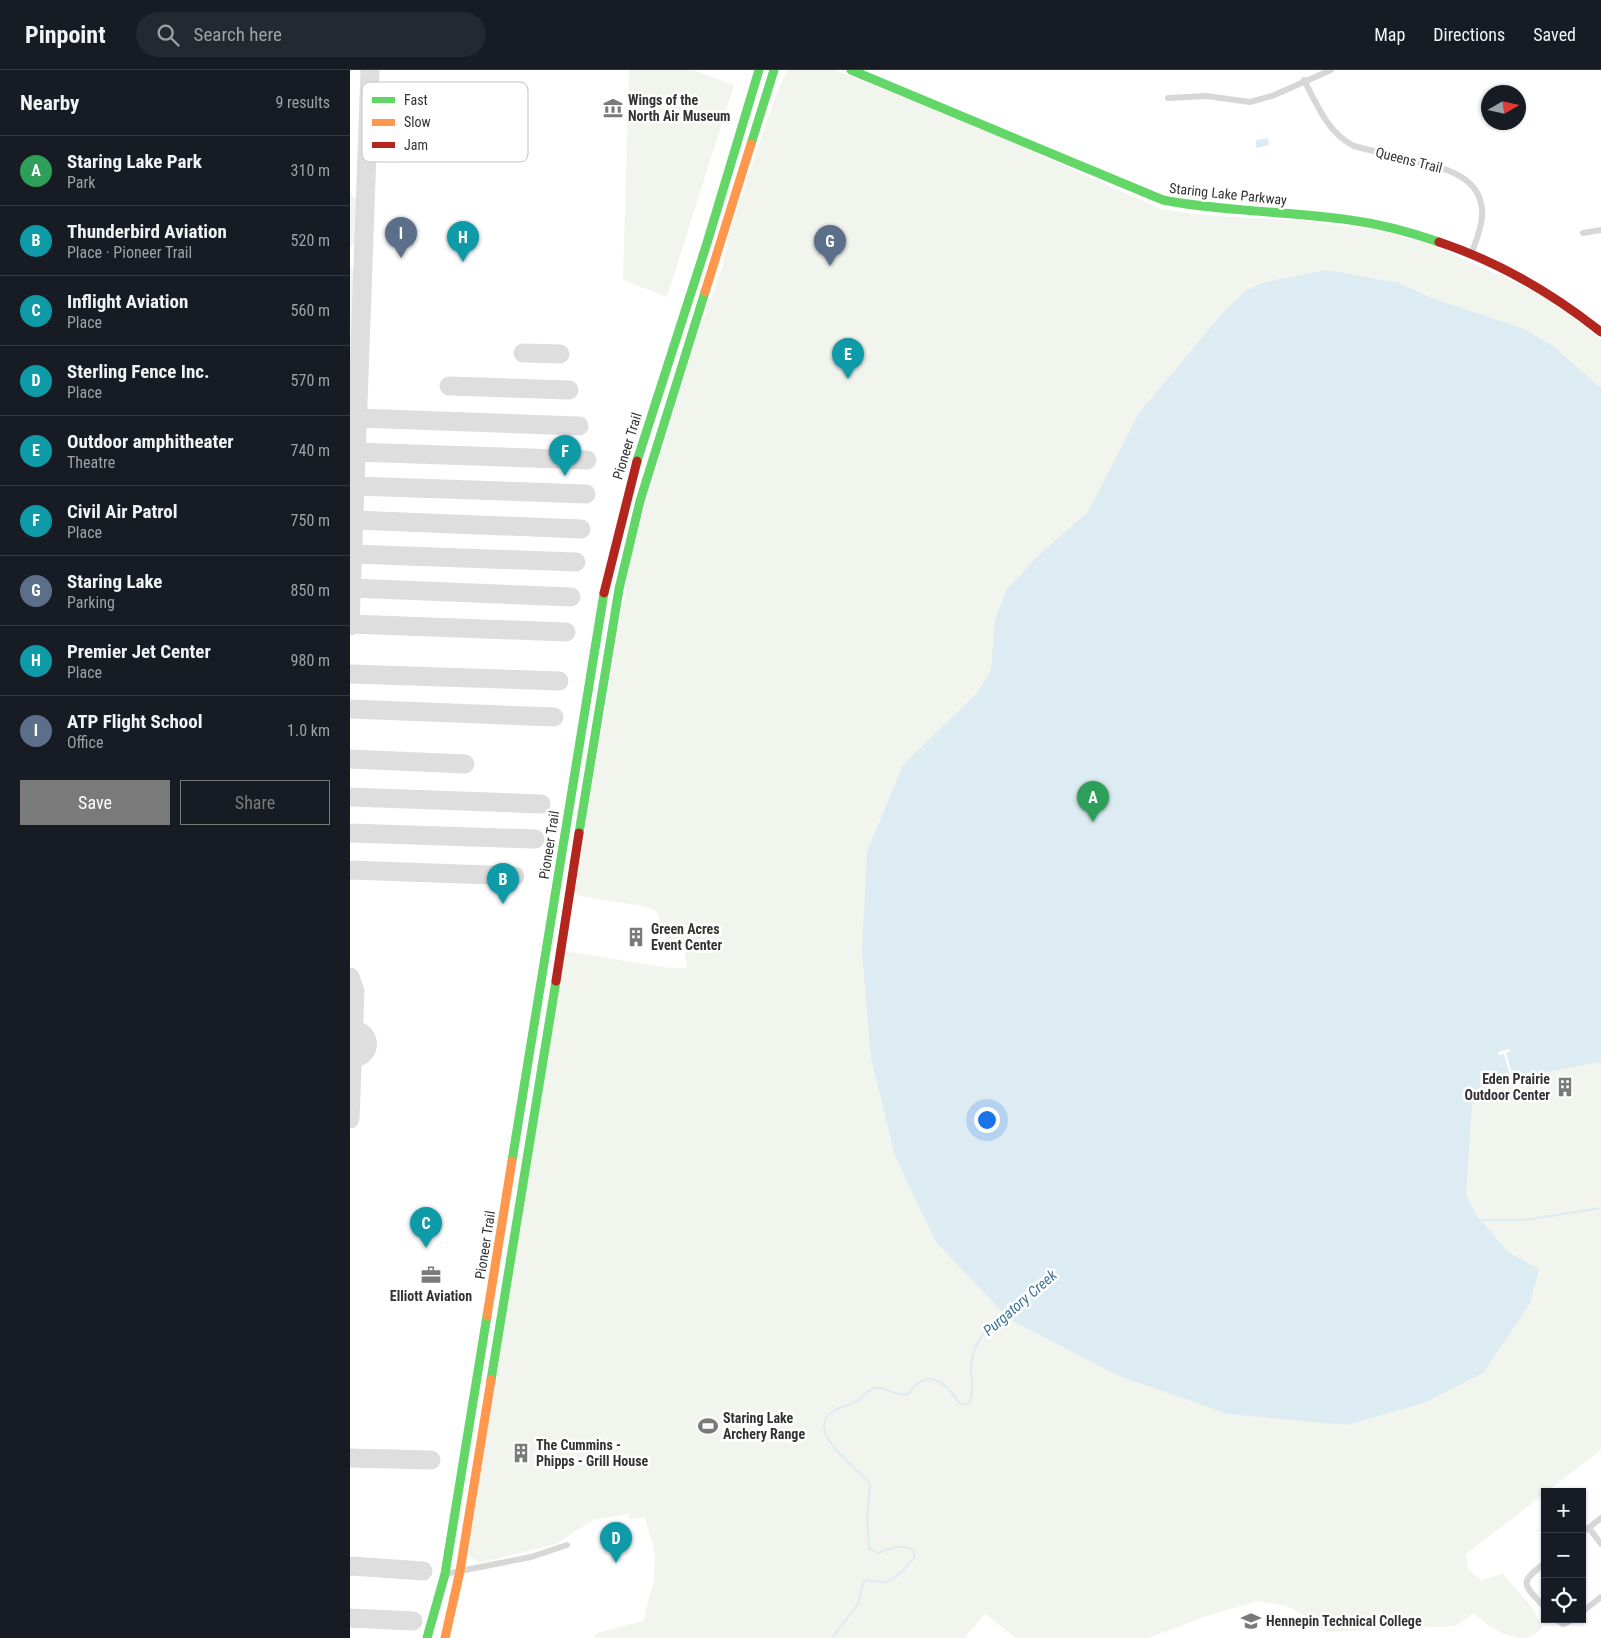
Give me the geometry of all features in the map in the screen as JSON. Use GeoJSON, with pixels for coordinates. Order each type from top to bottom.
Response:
{"type":"FeatureCollection","features":[{"type":"Feature","properties":{"kind":"main road","name":"Pioneer Trail"},"geometry":{"type":"LineString","coordinates":[[427,1638],[445,1574],[605,588],[628,489],[707,243],[759,70]]}},
{"type":"Feature","properties":{"kind":"main road","name":"Pioneer Trail"},"geometry":{"type":"LineString","coordinates":[[445,1638],[460,1571],[619,589],[640,500],[774,70]]}},
{"type":"Feature","properties":{"kind":"main road","name":"Staring Lake Parkway"},"geometry":{"type":"LineString","coordinates":[[851,70],[1163,200],[1194,206],[1366,222],[1429,239],[1471,254],[1565,303],[1601,332]]}},
{"type":"Feature","properties":{"kind":"street"},"geometry":{"type":"LineString","coordinates":[[1168,98],[1206,96],[1250,102],[1272,96],[1304,80],[1331,70]]}},
{"type":"Feature","properties":{"kind":"street","name":"Queens Trail"},"geometry":{"type":"LineString","coordinates":[[1304,80],[1332,130],[1345,142],[1354,146],[1441,167],[1455,172],[1467,180],[1476,191],[1482,216],[1471,254]]}},
{"type":"Feature","properties":{"kind":"street"},"geometry":{"type":"LineString","coordinates":[[1583,233],[1601,230]]}},
{"type":"Feature","properties":{"kind":"street"},"geometry":{"type":"LineString","coordinates":[[1586,1530],[1601,1518]]}},
{"type":"Feature","properties":{"kind":"street"},"geometry":{"type":"LineString","coordinates":[[1589,1528],[1601,1544]]}},
{"type":"Feature","properties":{"kind":"street"},"geometry":{"type":"LineString","coordinates":[[445,1574],[531,1557],[567,1545]]}},
{"type":"Feature","properties":{"kind":"street"},"geometry":{"type":"LineString","coordinates":[[1541,1566],[1527,1578],[1527,1587],[1541,1603]]}},
{"type":"Feature","properties":{"kind":"street"},"geometry":{"type":"LineString","coordinates":[[1586,1609],[1601,1597]]}},
{"type":"Feature","properties":{"kind":"shaded area"},"geometry":{"type":"Polygon","coordinates":[[[629,70],[693,70],[734,85],[667,297],[623,280],[629,70]]]}},
{"type":"Feature","properties":{"kind":"shaded area"},"geometry":{"type":"Polygon","coordinates":[[[787,70],[835,70],[1002,138],[1161,209],[1201,215],[1305,221],[1387,232],[1435,246],[1542,295],[1601,339],[1601,1450],[1552,1488],[1541,1488],[1541,1496],[1466,1554],[1468,1569],[1481,1580],[1503,1574],[1531,1606],[1543,1628],[1526,1638],[1504,1634],[1491,1627],[1474,1613],[1456,1626],[1326,1632],[1290,1607],[1258,1601],[1204,1617],[1148,1638],[1016,1638],[985,1614],[964,1638],[594,1638],[597,1633],[643,1621],[654,1580],[655,1554],[645,1517],[630,1520],[628,1514],[593,1520],[556,1544],[480,1563],[471,1558],[468,1550],[565,951],[669,968],[687,968],[683,943],[671,944],[666,941],[657,912],[648,907],[574,895],[632,551],[694,345],[723,265],[728,237],[775,97],[787,70]]]}},
{"type":"Feature","properties":{"kind":"shaded area"},"geometry":{"type":"Polygon","coordinates":[[[350,193],[358,202],[360,219],[356,239],[350,247],[350,193]]]}},
{"type":"Feature","properties":{"kind":"shaded area"},"geometry":{"type":"Polygon","coordinates":[[[350,265],[357,276],[350,462],[350,265]]]}},
{"type":"Feature","properties":{"kind":"water"},"geometry":{"type":"Polygon","coordinates":[[[1268,138],[1269,145],[1257,148],[1256,140],[1268,138]]]}},
{"type":"Feature","properties":{"kind":"water"},"geometry":{"type":"Polygon","coordinates":[[[1327,270],[1399,283],[1429,297],[1522,328],[1553,346],[1601,388],[1601,1062],[1490,1083],[1472,1104],[1466,1194],[1477,1216],[1508,1252],[1539,1269],[1530,1304],[1483,1373],[1424,1403],[1346,1425],[1228,1414],[1119,1376],[1009,1319],[936,1242],[895,1156],[871,1058],[862,952],[867,852],[903,765],[978,692],[991,670],[995,619],[1007,589],[1041,553],[1088,512],[1139,413],[1226,309],[1247,290],[1266,282],[1327,270]]]}},
{"type":"Feature","properties":{"kind":"pier"},"geometry":{"type":"Polygon","coordinates":[[[1510,1049],[1511,1051],[1506,1053],[1514,1080],[1512,1081],[1504,1054],[1499,1055],[1498,1052],[1510,1049]]]}},
{"type":"Feature","properties":{"kind":"waterway","name":"Purgatory Creek"},"geometry":{"type":"LineString","coordinates":[[1479,1220],[1524,1220],[1601,1208]]}},
{"type":"Feature","properties":{"kind":"waterway","name":"Purgatory Creek"},"geometry":{"type":"LineString","coordinates":[[832,1638],[858,1604],[864,1581],[883,1582],[892,1580],[914,1558],[914,1551],[901,1547],[878,1553],[869,1548],[867,1518],[870,1484],[836,1450],[824,1429],[825,1420],[834,1410],[856,1402],[872,1389],[881,1388],[898,1394],[908,1394],[915,1385],[929,1379],[936,1380],[942,1384],[960,1404],[969,1404],[972,1393],[971,1363],[976,1346],[985,1332],[1006,1312]]}},
{"type":"Feature","properties":{"kind":"taxiway"},"geometry":{"type":"LineString","coordinates":[[370,70],[370,82]]}},
{"type":"Feature","properties":{"kind":"taxiway"},"geometry":{"type":"LineString","coordinates":[[350,626],[367,162]]}},
{"type":"Feature","properties":{"kind":"taxiway"},"geometry":{"type":"LineString","coordinates":[[523,353],[560,354]]}},
{"type":"Feature","properties":{"kind":"taxiway"},"geometry":{"type":"LineString","coordinates":[[449,386],[569,390]]}},
{"type":"Feature","properties":{"kind":"taxiway"},"geometry":{"type":"LineString","coordinates":[[357,418],[579,426]]}},
{"type":"Feature","properties":{"kind":"taxiway"},"geometry":{"type":"LineString","coordinates":[[356,452],[587,460]]}},
{"type":"Feature","properties":{"kind":"taxiway"},"geometry":{"type":"LineString","coordinates":[[355,486],[586,494]]}},
{"type":"Feature","properties":{"kind":"taxiway"},"geometry":{"type":"LineString","coordinates":[[354,520],[581,529]]}},
{"type":"Feature","properties":{"kind":"taxiway"},"geometry":{"type":"LineString","coordinates":[[352,554],[576,562]]}},
{"type":"Feature","properties":{"kind":"taxiway"},"geometry":{"type":"LineString","coordinates":[[351,588],[571,597]]}},
{"type":"Feature","properties":{"kind":"taxiway"},"geometry":{"type":"LineString","coordinates":[[350,624],[566,632]]}},
{"type":"Feature","properties":{"kind":"taxiway"},"geometry":{"type":"LineString","coordinates":[[350,674],[559,681]]}},
{"type":"Feature","properties":{"kind":"taxiway"},"geometry":{"type":"LineString","coordinates":[[350,709],[554,717]]}},
{"type":"Feature","properties":{"kind":"taxiway"},"geometry":{"type":"LineString","coordinates":[[350,759],[465,764]]}},
{"type":"Feature","properties":{"kind":"taxiway"},"geometry":{"type":"LineString","coordinates":[[350,797],[541,804]]}},
{"type":"Feature","properties":{"kind":"taxiway"},"geometry":{"type":"LineString","coordinates":[[350,833],[535,839]]}},
{"type":"Feature","properties":{"kind":"taxiway"},"geometry":{"type":"LineString","coordinates":[[350,870],[515,876]]}},
{"type":"Feature","properties":{"kind":"taxiway"},"geometry":{"type":"LineString","coordinates":[[350,977],[355,991],[350,1119]]}},
{"type":"Feature","properties":{"kind":"taxiway"},"geometry":{"type":"LineString","coordinates":[[350,1458],[431,1460]]}},
{"type":"Feature","properties":{"kind":"taxiway"},"geometry":{"type":"LineString","coordinates":[[350,1566],[423,1571]]}},
{"type":"Feature","properties":{"kind":"taxiway"},"geometry":{"type":"LineString","coordinates":[[350,1618],[413,1621]]}},
{"type":"Feature","properties":{"kind":"runway"},"geometry":{"type":"LineString","coordinates":[[350,1045],[354,1044]]}},
{"type":"Feature","properties":{"kind":"traffic: fast"},"geometry":{"type":"LineString","coordinates":[[637,461],[707,243],[759,70]]}},
{"type":"Feature","properties":{"kind":"traffic: fast"},"geometry":{"type":"LineString","coordinates":[[751,144],[774,70]]}},
{"type":"Feature","properties":{"kind":"traffic: fast"},"geometry":{"type":"LineString","coordinates":[[851,70],[1163,200],[1210,207],[1327,217],[1361,222],[1395,229],[1439,242]]}},
{"type":"Feature","properties":{"kind":"traffic: fast"},"geometry":{"type":"LineString","coordinates":[[579,833],[619,589],[640,501],[705,292]]}},
{"type":"Feature","properties":{"kind":"traffic: fast"},"geometry":{"type":"LineString","coordinates":[[512,1161],[604,593]]}},
{"type":"Feature","properties":{"kind":"traffic: fast"},"geometry":{"type":"LineString","coordinates":[[491,1380],[556,981]]}},
{"type":"Feature","properties":{"kind":"traffic: fast"},"geometry":{"type":"LineString","coordinates":[[427,1638],[445,1574],[487,1316]]}},
{"type":"Feature","properties":{"kind":"traffic: slow"},"geometry":{"type":"LineString","coordinates":[[705,292],[751,144]]}},
{"type":"Feature","properties":{"kind":"traffic: slow"},"geometry":{"type":"LineString","coordinates":[[487,1316],[512,1161]]}},
{"type":"Feature","properties":{"kind":"traffic: slow"},"geometry":{"type":"LineString","coordinates":[[445,1638],[460,1571],[491,1380]]}},
{"type":"Feature","properties":{"kind":"traffic: jam"},"geometry":{"type":"LineString","coordinates":[[1439,242],[1483,259],[1524,280],[1563,304],[1601,332]]}},
{"type":"Feature","properties":{"kind":"traffic: jam"},"geometry":{"type":"LineString","coordinates":[[604,593],[637,461]]}},
{"type":"Feature","properties":{"kind":"traffic: jam"},"geometry":{"type":"LineString","coordinates":[[556,981],[579,833]]}},
{"type":"Feature","properties":{"kind":"place","name":"Wings of the North Air Museum"},"geometry":{"type":"Point","coordinates":[613,108]}},
{"type":"Feature","properties":{"kind":"place","name":"ATP Flight School"},"geometry":{"type":"Point","coordinates":[401,258]}},
{"type":"Feature","properties":{"kind":"place","name":"Premier Jet Center"},"geometry":{"type":"Point","coordinates":[463,262]}},
{"type":"Feature","properties":{"kind":"place","name":"Staring Lake"},"geometry":{"type":"Point","coordinates":[830,266]}},
{"type":"Feature","properties":{"kind":"place","name":"Outdoor amphitheater"},"geometry":{"type":"Point","coordinates":[848,379]}},
{"type":"Feature","properties":{"kind":"place","name":"Civil Air Patrol"},"geometry":{"type":"Point","coordinates":[565,476]}},
{"type":"Feature","properties":{"kind":"place","name":"Staring Lake Park"},"geometry":{"type":"Point","coordinates":[1093,822]}},
{"type":"Feature","properties":{"kind":"place","name":"Thunderbird Aviation"},"geometry":{"type":"Point","coordinates":[503,904]}},
{"type":"Feature","properties":{"kind":"place","name":"Green Acres Event Center"},"geometry":{"type":"Point","coordinates":[636,937]}},
{"type":"Feature","properties":{"kind":"place","name":"Eden Prairie Outdoor Center"},"geometry":{"type":"Point","coordinates":[1565,1087]}},
{"type":"Feature","properties":{"kind":"place","name":"Inflight Aviation"},"geometry":{"type":"Point","coordinates":[426,1248]}},
{"type":"Feature","properties":{"kind":"place","name":"Elliott Aviation"},"geometry":{"type":"Point","coordinates":[431,1275]}},
{"type":"Feature","properties":{"kind":"place","name":"Staring Lake Archery Range"},"geometry":{"type":"Point","coordinates":[708,1426]}},
{"type":"Feature","properties":{"kind":"place","name":"The Cummins - Phipps - Grill House"},"geometry":{"type":"Point","coordinates":[521,1453]}},
{"type":"Feature","properties":{"kind":"place","name":"Sterling Fence Inc."},"geometry":{"type":"Point","coordinates":[616,1563]}},
{"type":"Feature","properties":{"kind":"place","name":"Hennepin Technical College"},"geometry":{"type":"Point","coordinates":[1251,1621]}}]}
